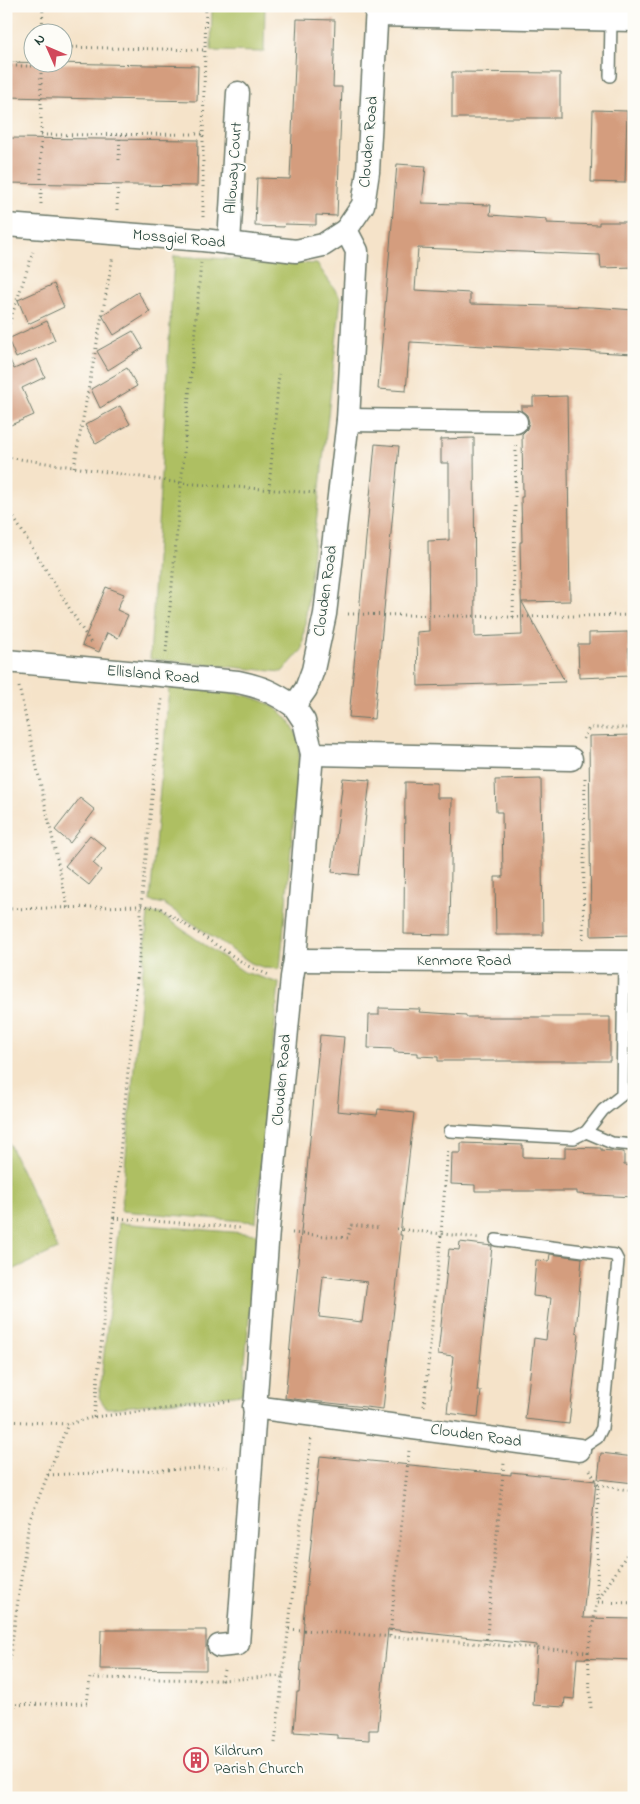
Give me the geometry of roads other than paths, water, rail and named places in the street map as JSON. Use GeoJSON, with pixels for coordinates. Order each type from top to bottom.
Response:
{"type":"FeatureCollection","features":[{"type":"Feature","properties":{"kind":"street"},"geometry":{"type":"LineString","coordinates":[[377,10],[634,20]]}},
{"type":"Feature","properties":{"kind":"street","name":"Clouden Road"},"geometry":{"type":"LineString","coordinates":[[224,1645],[238,1644],[268,1230],[312,754],[304,721],[294,706],[306,689],[314,670],[325,614],[340,494],[348,420],[357,251],[346,230],[363,206],[368,172],[377,10]]}},
{"type":"Feature","properties":{"kind":"street","name":"Alloway Court"},"geometry":{"type":"LineString","coordinates":[[229,243],[238,93]]}},
{"type":"Feature","properties":{"kind":"street","name":"Mossgiel Road"},"geometry":{"type":"LineString","coordinates":[[6,225],[203,240],[296,251],[323,246],[346,230]]}},
{"type":"Feature","properties":{"kind":"street"},"geometry":{"type":"LineString","coordinates":[[348,420],[516,422]]}},
{"type":"Feature","properties":{"kind":"street","name":"Ellisland Road"},"geometry":{"type":"LineString","coordinates":[[10,661],[238,682],[261,687],[294,706]]}},
{"type":"Feature","properties":{"kind":"street"},"geometry":{"type":"LineString","coordinates":[[312,754],[572,759]]}},
{"type":"Feature","properties":{"kind":"street","name":"Kenmore Road"},"geometry":{"type":"LineString","coordinates":[[293,969],[629,962]]}},
{"type":"Feature","properties":{"kind":"street","name":"Clouden Road"},"geometry":{"type":"LineString","coordinates":[[254,1407],[579,1450]]}},
{"type":"Feature","properties":{"kind":"lane"},"geometry":{"type":"LineString","coordinates":[[610,76],[611,20]]}},
{"type":"Feature","properties":{"kind":"lane"},"geometry":{"type":"LineString","coordinates":[[450,1131],[574,1138],[586,1132],[603,1110],[622,1094],[629,962]]}},
{"type":"Feature","properties":{"kind":"lane"},"geometry":{"type":"LineString","coordinates":[[586,1132],[612,1143],[634,1145]]}},
{"type":"Feature","properties":{"kind":"lane"},"geometry":{"type":"LineString","coordinates":[[496,1240],[615,1255],[618,1261],[602,1428],[596,1438],[579,1450]]}},
{"type":"Feature","properties":{"kind":"place","name":"Kildrum Parish Church"},"geometry":{"type":"Point","coordinates":[196,1760]}}]}
